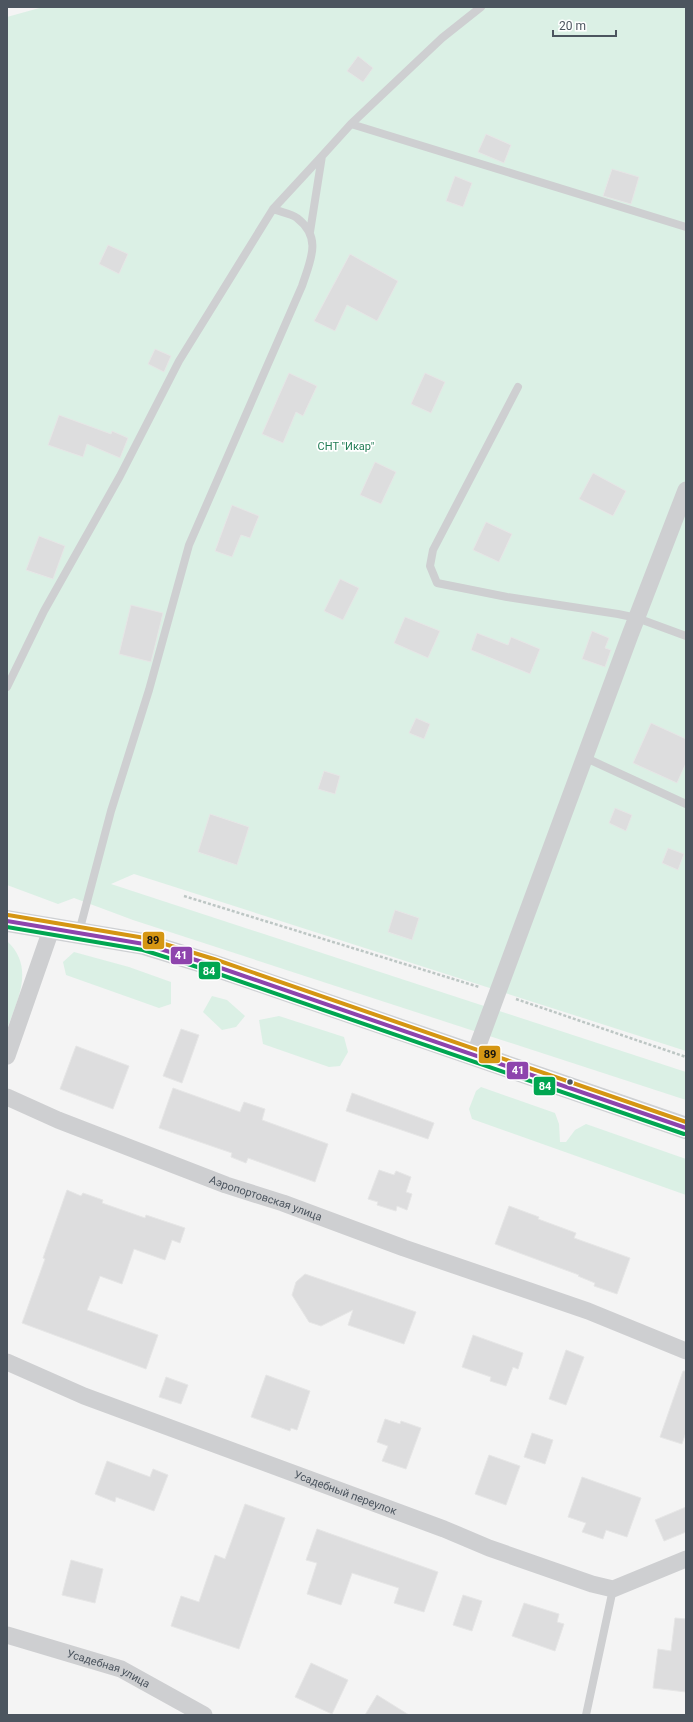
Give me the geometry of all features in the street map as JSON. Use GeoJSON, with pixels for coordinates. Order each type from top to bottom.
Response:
{"type":"FeatureCollection","features":[{"type":"Feature","properties":{"kind":"street"},"geometry":{"type":"LineString","coordinates":[[474,1056],[686,490]]}},
{"type":"Feature","properties":{"kind":"street"},"geometry":{"type":"LineString","coordinates":[[7,921],[52,927],[144,944],[212,965],[686,1128]]}},
{"type":"Feature","properties":{"kind":"street"},"geometry":{"type":"LineString","coordinates":[[7,1056],[52,927]]}},
{"type":"Feature","properties":{"kind":"street","name":"Аэропортовская улица"},"geometry":{"type":"LineString","coordinates":[[7,1096],[58,1120],[226,1185],[283,1203],[404,1248],[588,1311],[686,1351]]}},
{"type":"Feature","properties":{"kind":"street","name":"Усадебный переулок"},"geometry":{"type":"LineString","coordinates":[[7,1362],[84,1396],[444,1529],[489,1548],[592,1584],[614,1589]]}},
{"type":"Feature","properties":{"kind":"street"},"geometry":{"type":"LineString","coordinates":[[614,1589],[686,1559]]}},
{"type":"Feature","properties":{"kind":"street","name":"Усадебная улица"},"geometry":{"type":"LineString","coordinates":[[7,1636],[121,1669],[204,1715]]}},
{"type":"Feature","properties":{"kind":"lane"},"geometry":{"type":"LineString","coordinates":[[7,687],[44,611],[120,476],[179,361],[273,209],[351,124],[442,38],[481,7]]}},
{"type":"Feature","properties":{"kind":"lane"},"geometry":{"type":"LineString","coordinates":[[351,124],[686,227]]}},
{"type":"Feature","properties":{"kind":"lane"},"geometry":{"type":"LineString","coordinates":[[79,933],[111,811],[149,690],[189,545],[302,286],[313,246],[310,232],[322,156]]}},
{"type":"Feature","properties":{"kind":"lane"},"geometry":{"type":"LineString","coordinates":[[273,209],[296,217],[310,232]]}},
{"type":"Feature","properties":{"kind":"lane"},"geometry":{"type":"LineString","coordinates":[[518,387],[433,550],[430,566],[437,583],[507,597],[637,618],[686,636]]}},
{"type":"Feature","properties":{"kind":"lane"},"geometry":{"type":"LineString","coordinates":[[586,758],[686,804]]}},
{"type":"Feature","properties":{"kind":"lane"},"geometry":{"type":"LineString","coordinates":[[586,1715],[614,1589]]}},
{"type":"Feature","properties":{"kind":"path"},"geometry":{"type":"LineString","coordinates":[[184,896],[497,992],[686,1057]]}},
{"type":"Feature","properties":{"kind":"green space","name":"СНТ \"Икар\""},"geometry":{"type":"Polygon","coordinates":[[[43,7],[686,7],[686,1051],[134,874],[111,884],[686,1072],[686,1100],[133,920],[74,898],[58,904],[7,885],[7,17],[43,7]]]}},
{"type":"Feature","properties":{"kind":"green space"},"geometry":{"type":"Polygon","coordinates":[[[7,941],[15,951],[20,962],[22,984],[16,1006],[7,1029],[7,941]]]}},
{"type":"Feature","properties":{"kind":"green space"},"geometry":{"type":"Polygon","coordinates":[[[74,952],[129,967],[171,982],[171,1004],[159,1008],[66,975],[63,962],[74,952]]]}},
{"type":"Feature","properties":{"kind":"green space"},"geometry":{"type":"Polygon","coordinates":[[[212,996],[227,1000],[245,1016],[236,1027],[222,1030],[203,1012],[212,996]]]}},
{"type":"Feature","properties":{"kind":"green space"},"geometry":{"type":"Polygon","coordinates":[[[279,1016],[344,1037],[348,1052],[340,1066],[329,1067],[263,1044],[259,1020],[279,1016]]]}},
{"type":"Feature","properties":{"kind":"green space"},"geometry":{"type":"Polygon","coordinates":[[[481,1087],[555,1113],[559,1124],[560,1142],[566,1142],[575,1130],[586,1124],[686,1159],[686,1195],[472,1119],[469,1109],[476,1091],[481,1087]]]}},
{"type":"Feature","properties":{"kind":"building"},"geometry":{"type":"Polygon","coordinates":[[[358,56],[373,68],[363,82],[347,71],[358,56]]]}},
{"type":"Feature","properties":{"kind":"building"},"geometry":{"type":"Polygon","coordinates":[[[486,134],[511,145],[504,163],[478,152],[486,134]]]}},
{"type":"Feature","properties":{"kind":"building"},"geometry":{"type":"Polygon","coordinates":[[[612,169],[639,177],[631,204],[603,196],[612,169]]]}},
{"type":"Feature","properties":{"kind":"building"},"geometry":{"type":"Polygon","coordinates":[[[455,176],[472,183],[463,207],[446,201],[455,176]]]}},
{"type":"Feature","properties":{"kind":"building"},"geometry":{"type":"Polygon","coordinates":[[[108,245],[128,254],[119,274],[99,264],[108,245]]]}},
{"type":"Feature","properties":{"kind":"building"},"geometry":{"type":"Polygon","coordinates":[[[350,254],[398,281],[377,321],[347,305],[335,331],[314,321],[350,254]]]}},
{"type":"Feature","properties":{"kind":"building"},"geometry":{"type":"Polygon","coordinates":[[[155,349],[171,356],[164,372],[148,364],[155,349]]]}},
{"type":"Feature","properties":{"kind":"building"},"geometry":{"type":"Polygon","coordinates":[[[289,373],[317,386],[303,416],[296,412],[283,443],[262,434],[289,373]]]}},
{"type":"Feature","properties":{"kind":"building"},"geometry":{"type":"Polygon","coordinates":[[[425,373],[445,382],[431,413],[411,404],[425,373]]]}},
{"type":"Feature","properties":{"kind":"building"},"geometry":{"type":"Polygon","coordinates":[[[59,415],[111,434],[112,431],[128,438],[120,458],[87,444],[83,457],[48,445],[59,415]]]}},
{"type":"Feature","properties":{"kind":"building"},"geometry":{"type":"Polygon","coordinates":[[[375,462],[396,472],[381,504],[360,495],[375,462]]]}},
{"type":"Feature","properties":{"kind":"building"},"geometry":{"type":"Polygon","coordinates":[[[593,473],[626,491],[613,516],[579,499],[593,473]]]}},
{"type":"Feature","properties":{"kind":"building"},"geometry":{"type":"Polygon","coordinates":[[[232,505],[259,516],[250,538],[241,535],[232,557],[215,551],[232,505]]]}},
{"type":"Feature","properties":{"kind":"building"},"geometry":{"type":"Polygon","coordinates":[[[486,522],[512,534],[499,562],[473,550],[486,522]]]}},
{"type":"Feature","properties":{"kind":"building"},"geometry":{"type":"Polygon","coordinates":[[[39,536],[65,546],[53,579],[26,570],[39,536]]]}},
{"type":"Feature","properties":{"kind":"building"},"geometry":{"type":"Polygon","coordinates":[[[340,579],[359,588],[343,620],[324,611],[340,579]]]}},
{"type":"Feature","properties":{"kind":"building"},"geometry":{"type":"Polygon","coordinates":[[[131,605],[163,613],[151,662],[119,654],[131,605]]]}},
{"type":"Feature","properties":{"kind":"building"},"geometry":{"type":"Polygon","coordinates":[[[405,617],[440,631],[428,658],[394,643],[405,617]]]}},
{"type":"Feature","properties":{"kind":"building"},"geometry":{"type":"Polygon","coordinates":[[[592,631],[609,638],[605,648],[611,650],[605,667],[582,659],[592,631]]]}},
{"type":"Feature","properties":{"kind":"building"},"geometry":{"type":"Polygon","coordinates":[[[477,633],[508,645],[511,637],[540,649],[530,674],[471,650],[477,633]]]}},
{"type":"Feature","properties":{"kind":"building"},"geometry":{"type":"Polygon","coordinates":[[[416,718],[430,724],[424,739],[409,733],[416,718]]]}},
{"type":"Feature","properties":{"kind":"building"},"geometry":{"type":"Polygon","coordinates":[[[651,723],[686,739],[686,763],[677,783],[633,763],[651,723]]]}},
{"type":"Feature","properties":{"kind":"building"},"geometry":{"type":"Polygon","coordinates":[[[324,771],[340,776],[335,794],[318,789],[324,771]]]}},
{"type":"Feature","properties":{"kind":"building"},"geometry":{"type":"Polygon","coordinates":[[[615,808],[632,815],[626,831],[609,823],[615,808]]]}},
{"type":"Feature","properties":{"kind":"building"},"geometry":{"type":"Polygon","coordinates":[[[210,814],[249,827],[237,865],[198,852],[210,814]]]}},
{"type":"Feature","properties":{"kind":"building"},"geometry":{"type":"Polygon","coordinates":[[[668,848],[684,854],[678,870],[662,863],[668,848]]]}},
{"type":"Feature","properties":{"kind":"building"},"geometry":{"type":"Polygon","coordinates":[[[395,910],[419,918],[412,940],[388,932],[395,910]]]}},
{"type":"Feature","properties":{"kind":"building"},"geometry":{"type":"Polygon","coordinates":[[[181,1029],[199,1035],[182,1083],[163,1076],[181,1029]]]}},
{"type":"Feature","properties":{"kind":"building"},"geometry":{"type":"Polygon","coordinates":[[[76,1046],[129,1066],[113,1109],[60,1089],[76,1046]]]}},
{"type":"Feature","properties":{"kind":"building"},"geometry":{"type":"Polygon","coordinates":[[[173,1088],[240,1112],[244,1102],[265,1109],[262,1120],[328,1144],[315,1182],[248,1158],[246,1163],[231,1157],[232,1153],[159,1128],[173,1088]]]}},
{"type":"Feature","properties":{"kind":"building"},"geometry":{"type":"Polygon","coordinates":[[[352,1093],[434,1123],[428,1139],[346,1111],[352,1093]]]}},
{"type":"Feature","properties":{"kind":"building"},"geometry":{"type":"Polygon","coordinates":[[[379,1170],[394,1175],[396,1171],[411,1177],[406,1192],[412,1194],[407,1210],[397,1206],[396,1211],[377,1205],[378,1202],[368,1199],[379,1170]]]}},
{"type":"Feature","properties":{"kind":"building"},"geometry":{"type":"Polygon","coordinates":[[[67,1190],[81,1196],[83,1193],[103,1200],[102,1203],[145,1218],[146,1215],[185,1228],[180,1243],[172,1240],[165,1260],[134,1249],[122,1284],[100,1276],[87,1310],[158,1335],[146,1369],[22,1323],[45,1259],[43,1258],[67,1190]]]}},
{"type":"Feature","properties":{"kind":"building"},"geometry":{"type":"Polygon","coordinates":[[[509,1206],[539,1217],[538,1219],[576,1233],[574,1238],[630,1258],[617,1294],[594,1286],[595,1283],[578,1276],[579,1275],[495,1244],[509,1206]]]}},
{"type":"Feature","properties":{"kind":"building"},"geometry":{"type":"Polygon","coordinates":[[[305,1274],[416,1312],[404,1344],[348,1325],[353,1310],[321,1326],[309,1322],[292,1295],[296,1282],[305,1274]]]}},
{"type":"Feature","properties":{"kind":"building"},"geometry":{"type":"Polygon","coordinates":[[[473,1335],[523,1353],[518,1369],[513,1367],[506,1386],[490,1381],[491,1377],[462,1367],[473,1335]]]}},
{"type":"Feature","properties":{"kind":"building"},"geometry":{"type":"Polygon","coordinates":[[[566,1350],[584,1357],[566,1405],[549,1399],[566,1350]]]}},
{"type":"Feature","properties":{"kind":"building"},"geometry":{"type":"Polygon","coordinates":[[[683,1371],[686,1371],[686,1432],[682,1444],[660,1437],[683,1371]]]}},
{"type":"Feature","properties":{"kind":"building"},"geometry":{"type":"Polygon","coordinates":[[[266,1375],[310,1391],[297,1430],[291,1428],[290,1431],[251,1417],[266,1375]]]}},
{"type":"Feature","properties":{"kind":"building"},"geometry":{"type":"Polygon","coordinates":[[[166,1377],[188,1385],[181,1404],[159,1397],[166,1377]]]}},
{"type":"Feature","properties":{"kind":"building"},"geometry":{"type":"Polygon","coordinates":[[[385,1419],[400,1424],[401,1421],[421,1428],[406,1469],[382,1461],[388,1446],[377,1442],[385,1419]]]}},
{"type":"Feature","properties":{"kind":"building"},"geometry":{"type":"Polygon","coordinates":[[[532,1433],[553,1440],[545,1464],[524,1457],[532,1433]]]}},
{"type":"Feature","properties":{"kind":"building"},"geometry":{"type":"Polygon","coordinates":[[[489,1455],[520,1466],[506,1505],[475,1494],[489,1455]]]}},
{"type":"Feature","properties":{"kind":"building"},"geometry":{"type":"Polygon","coordinates":[[[107,1461],[150,1477],[153,1469],[168,1475],[154,1511],[116,1497],[115,1502],[95,1494],[107,1461]]]}},
{"type":"Feature","properties":{"kind":"building"},"geometry":{"type":"Polygon","coordinates":[[[582,1477],[641,1498],[627,1537],[606,1530],[603,1539],[582,1532],[586,1523],[568,1517],[582,1477]]]}},
{"type":"Feature","properties":{"kind":"building"},"geometry":{"type":"Polygon","coordinates":[[[245,1504],[285,1518],[239,1649],[171,1626],[181,1596],[199,1602],[215,1555],[225,1559],[245,1504]]]}},
{"type":"Feature","properties":{"kind":"building"},"geometry":{"type":"Polygon","coordinates":[[[686,1507],[686,1532],[664,1541],[655,1520],[686,1507]]]}},
{"type":"Feature","properties":{"kind":"building"},"geometry":{"type":"Polygon","coordinates":[[[317,1529],[438,1572],[424,1612],[394,1603],[399,1588],[352,1573],[341,1605],[307,1594],[317,1563],[306,1560],[317,1529]]]}},
{"type":"Feature","properties":{"kind":"building"},"geometry":{"type":"Polygon","coordinates":[[[71,1560],[103,1569],[95,1603],[62,1595],[71,1560]]]}},
{"type":"Feature","properties":{"kind":"building"},"geometry":{"type":"Polygon","coordinates":[[[463,1595],[482,1601],[472,1631],[453,1625],[463,1595]]]}},
{"type":"Feature","properties":{"kind":"building"},"geometry":{"type":"Polygon","coordinates":[[[524,1603],[559,1614],[557,1622],[564,1624],[555,1651],[512,1636],[524,1603]]]}},
{"type":"Feature","properties":{"kind":"building"},"geometry":{"type":"Polygon","coordinates":[[[675,1618],[686,1619],[686,1692],[653,1688],[658,1649],[671,1651],[675,1618]]]}},
{"type":"Feature","properties":{"kind":"building"},"geometry":{"type":"Polygon","coordinates":[[[311,1663],[348,1680],[332,1714],[295,1697],[311,1663]]]}},
{"type":"Feature","properties":{"kind":"building"},"geometry":{"type":"Polygon","coordinates":[[[377,1695],[409,1715],[365,1715],[377,1695]]]}},
{"type":"Feature","properties":{"kind":"transit line","name":"89"},"geometry":{"type":"LineString","coordinates":[[8,915],[145,938],[214,959],[686,1122]]}},
{"type":"Feature","properties":{"kind":"transit line","name":"41"},"geometry":{"type":"LineString","coordinates":[[7,921],[144,944],[212,965],[686,1128]]}},
{"type":"Feature","properties":{"kind":"transit line","name":"84"},"geometry":{"type":"LineString","coordinates":[[7,927],[143,950],[210,971],[684,1134]]}}]}
